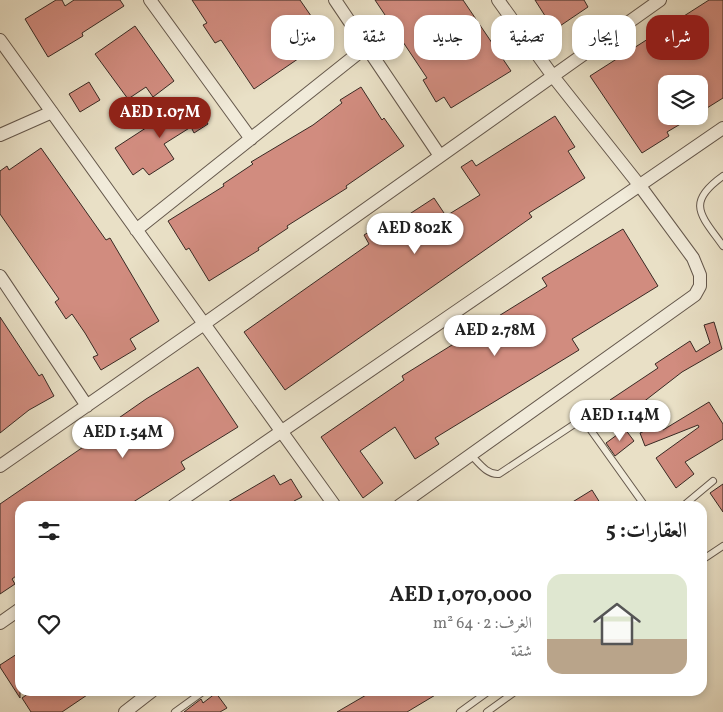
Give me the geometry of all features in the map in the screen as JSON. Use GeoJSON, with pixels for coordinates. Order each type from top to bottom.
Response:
{"type":"FeatureCollection","features":[{"type":"Feature","properties":{"kind":"street"},"geometry":{"type":"LineString","coordinates":[[150,0],[251,139]]}},
{"type":"Feature","properties":{"kind":"street"},"geometry":{"type":"LineString","coordinates":[[335,0],[345,15]]}},
{"type":"Feature","properties":{"kind":"street"},"geometry":{"type":"LineString","coordinates":[[406,501],[695,295],[700,286],[700,275],[693,258],[640,186],[552,76],[498,0]]}},
{"type":"Feature","properties":{"kind":"street"},"geometry":{"type":"LineString","coordinates":[[0,466],[204,324],[660,0]]}},
{"type":"Feature","properties":{"kind":"street"},"geometry":{"type":"LineString","coordinates":[[0,40],[331,501]]}},
{"type":"Feature","properties":{"kind":"street"},"geometry":{"type":"LineString","coordinates":[[136,230],[350,60]]}},
{"type":"Feature","properties":{"kind":"street"},"geometry":{"type":"LineString","coordinates":[[375,60],[440,156]]}},
{"type":"Feature","properties":{"kind":"street"},"geometry":{"type":"LineString","coordinates":[[0,135],[52,112]]}},
{"type":"Feature","properties":{"kind":"street"},"geometry":{"type":"LineString","coordinates":[[180,501],[723,128]]}},
{"type":"Feature","properties":{"kind":"street"},"geometry":{"type":"LineString","coordinates":[[0,276],[87,406]]}},
{"type":"Feature","properties":{"kind":"street"},"geometry":{"type":"LineString","coordinates":[[0,622],[15,612]]}},
{"type":"Feature","properties":{"kind":"street"},"geometry":{"type":"LineString","coordinates":[[124,712],[145,696]]}},
{"type":"Feature","properties":{"kind":"lane"},"geometry":{"type":"LineString","coordinates":[[723,176],[705,191],[700,198],[700,208],[702,216],[723,246]]}},
{"type":"Feature","properties":{"kind":"lane"},"geometry":{"type":"LineString","coordinates":[[471,455],[484,469],[494,474],[499,474],[576,423],[585,422],[641,501]]}},
{"type":"Feature","properties":{"kind":"lane"},"geometry":{"type":"LineString","coordinates":[[689,501],[713,481]]}},
{"type":"Feature","properties":{"kind":"lane"},"geometry":{"type":"LineString","coordinates":[[707,557],[723,546]]}},
{"type":"Feature","properties":{"kind":"lane"},"geometry":{"type":"LineString","coordinates":[[175,712],[197,696]]}},
{"type":"Feature","properties":{"kind":"lane"},"geometry":{"type":"LineString","coordinates":[[460,712],[482,696]]}},
{"type":"Feature","properties":{"kind":"lane"},"geometry":{"type":"LineString","coordinates":[[487,712],[509,696]]}},
{"type":"Feature","properties":{"kind":"building"},"geometry":{"type":"Polygon","coordinates":[[[56,0],[62,0],[65,6],[74,0],[120,0],[124,6],[82,33],[83,36],[48,57],[25,19],[56,0]]]}},
{"type":"Feature","properties":{"kind":"building"},"geometry":{"type":"Polygon","coordinates":[[[192,0],[300,0],[310,15],[271,15],[271,60],[296,60],[254,89],[221,40],[215,43],[203,25],[207,23],[192,0]]]}},
{"type":"Feature","properties":{"kind":"building"},"geometry":{"type":"Polygon","coordinates":[[[375,0],[463,0],[473,15],[414,15],[414,58],[404,44],[404,15],[385,15],[375,0]]]}},
{"type":"Feature","properties":{"kind":"building"},"geometry":{"type":"Polygon","coordinates":[[[535,0],[584,0],[588,7],[576,15],[572,15],[572,18],[562,25],[562,15],[544,15],[535,0]]]}},
{"type":"Feature","properties":{"kind":"building"},"geometry":{"type":"Polygon","coordinates":[[[709,0],[723,0],[723,98],[708,107],[708,75],[658,75],[658,125],[679,125],[667,132],[669,136],[642,153],[590,76],[615,60],[636,60],[636,47],[646,40],[646,60],[709,60],[709,15],[686,15],[709,0]]]}},
{"type":"Feature","properties":{"kind":"building"},"geometry":{"type":"Polygon","coordinates":[[[135,26],[174,81],[153,97],[146,87],[128,99],[95,54],[135,26]]]}},
{"type":"Feature","properties":{"kind":"building"},"geometry":{"type":"Polygon","coordinates":[[[481,27],[491,41],[491,60],[504,60],[511,71],[451,108],[444,97],[436,102],[423,80],[427,78],[415,60],[481,60],[481,27]]]}},
{"type":"Feature","properties":{"kind":"building"},"geometry":{"type":"Polygon","coordinates":[[[89,82],[100,100],[80,112],[69,94],[89,82]]]}},
{"type":"Feature","properties":{"kind":"building"},"geometry":{"type":"Polygon","coordinates":[[[361,87],[382,120],[384,118],[404,146],[346,186],[347,188],[287,226],[288,228],[258,248],[259,250],[209,281],[189,248],[186,250],[168,221],[224,186],[223,184],[253,164],[251,162],[313,125],[342,103],[340,100],[361,87]]]}},
{"type":"Feature","properties":{"kind":"building"},"geometry":{"type":"Polygon","coordinates":[[[192,98],[208,124],[194,133],[191,127],[164,144],[174,159],[149,175],[143,168],[133,175],[115,148],[192,98]]]}},
{"type":"Feature","properties":{"kind":"building"},"geometry":{"type":"Polygon","coordinates":[[[555,116],[575,147],[568,151],[585,178],[529,213],[532,217],[285,390],[244,332],[369,244],[364,235],[374,229],[379,238],[434,198],[446,216],[480,195],[461,167],[472,160],[476,166],[555,116]]]}},
{"type":"Feature","properties":{"kind":"building"},"geometry":{"type":"Polygon","coordinates":[[[41,148],[106,240],[110,238],[159,321],[130,339],[136,349],[101,370],[93,357],[98,355],[85,333],[72,314],[66,319],[55,302],[59,299],[0,214],[0,171],[7,166],[9,170],[41,148]]]}},
{"type":"Feature","properties":{"kind":"building"},"geometry":{"type":"Polygon","coordinates":[[[623,229],[658,286],[572,339],[579,350],[435,438],[439,444],[415,459],[395,427],[360,451],[383,483],[363,498],[321,437],[404,380],[402,376],[547,286],[542,278],[623,229]]]}},
{"type":"Feature","properties":{"kind":"building"},"geometry":{"type":"Polygon","coordinates":[[[0,317],[39,376],[42,374],[54,396],[29,410],[0,433],[0,317]]]}},
{"type":"Feature","properties":{"kind":"building"},"geometry":{"type":"Polygon","coordinates":[[[714,322],[722,349],[682,372],[642,403],[643,405],[621,418],[610,400],[658,368],[655,364],[690,341],[696,352],[710,343],[704,325],[714,322]]]}},
{"type":"Feature","properties":{"kind":"building"},"geometry":{"type":"Polygon","coordinates":[[[198,367],[238,427],[181,462],[185,469],[135,501],[15,501],[15,577],[12,579],[15,584],[0,594],[0,504],[92,441],[90,438],[146,399],[198,367]]]}},
{"type":"Feature","properties":{"kind":"building"},"geometry":{"type":"Polygon","coordinates":[[[709,402],[723,424],[723,439],[685,462],[694,474],[676,488],[656,458],[699,427],[698,425],[645,446],[640,433],[660,424],[663,430],[709,402]]]}},
{"type":"Feature","properties":{"kind":"building"},"geometry":{"type":"Polygon","coordinates":[[[625,429],[634,441],[615,456],[606,443],[625,429]]]}},
{"type":"Feature","properties":{"kind":"building"},"geometry":{"type":"Polygon","coordinates":[[[274,475],[280,485],[291,479],[302,497],[294,501],[230,501],[274,475]]]}},
{"type":"Feature","properties":{"kind":"building"},"geometry":{"type":"Polygon","coordinates":[[[723,484],[723,512],[710,493],[723,484]]]}},
{"type":"Feature","properties":{"kind":"building"},"geometry":{"type":"Polygon","coordinates":[[[592,490],[599,501],[574,501],[592,490]]]}},
{"type":"Feature","properties":{"kind":"building"},"geometry":{"type":"Polygon","coordinates":[[[15,655],[15,690],[0,667],[0,665],[15,655]]]}},
{"type":"Feature","properties":{"kind":"building"},"geometry":{"type":"Polygon","coordinates":[[[25,696],[86,696],[62,712],[31,712],[22,698],[25,696]]]}},
{"type":"Feature","properties":{"kind":"building"},"geometry":{"type":"Polygon","coordinates":[[[212,696],[218,696],[227,708],[220,712],[184,712],[201,699],[203,703],[212,696]]]}},
{"type":"Feature","properties":{"kind":"building"},"geometry":{"type":"Polygon","coordinates":[[[364,696],[434,696],[407,712],[337,712],[364,696]]]}}]}
